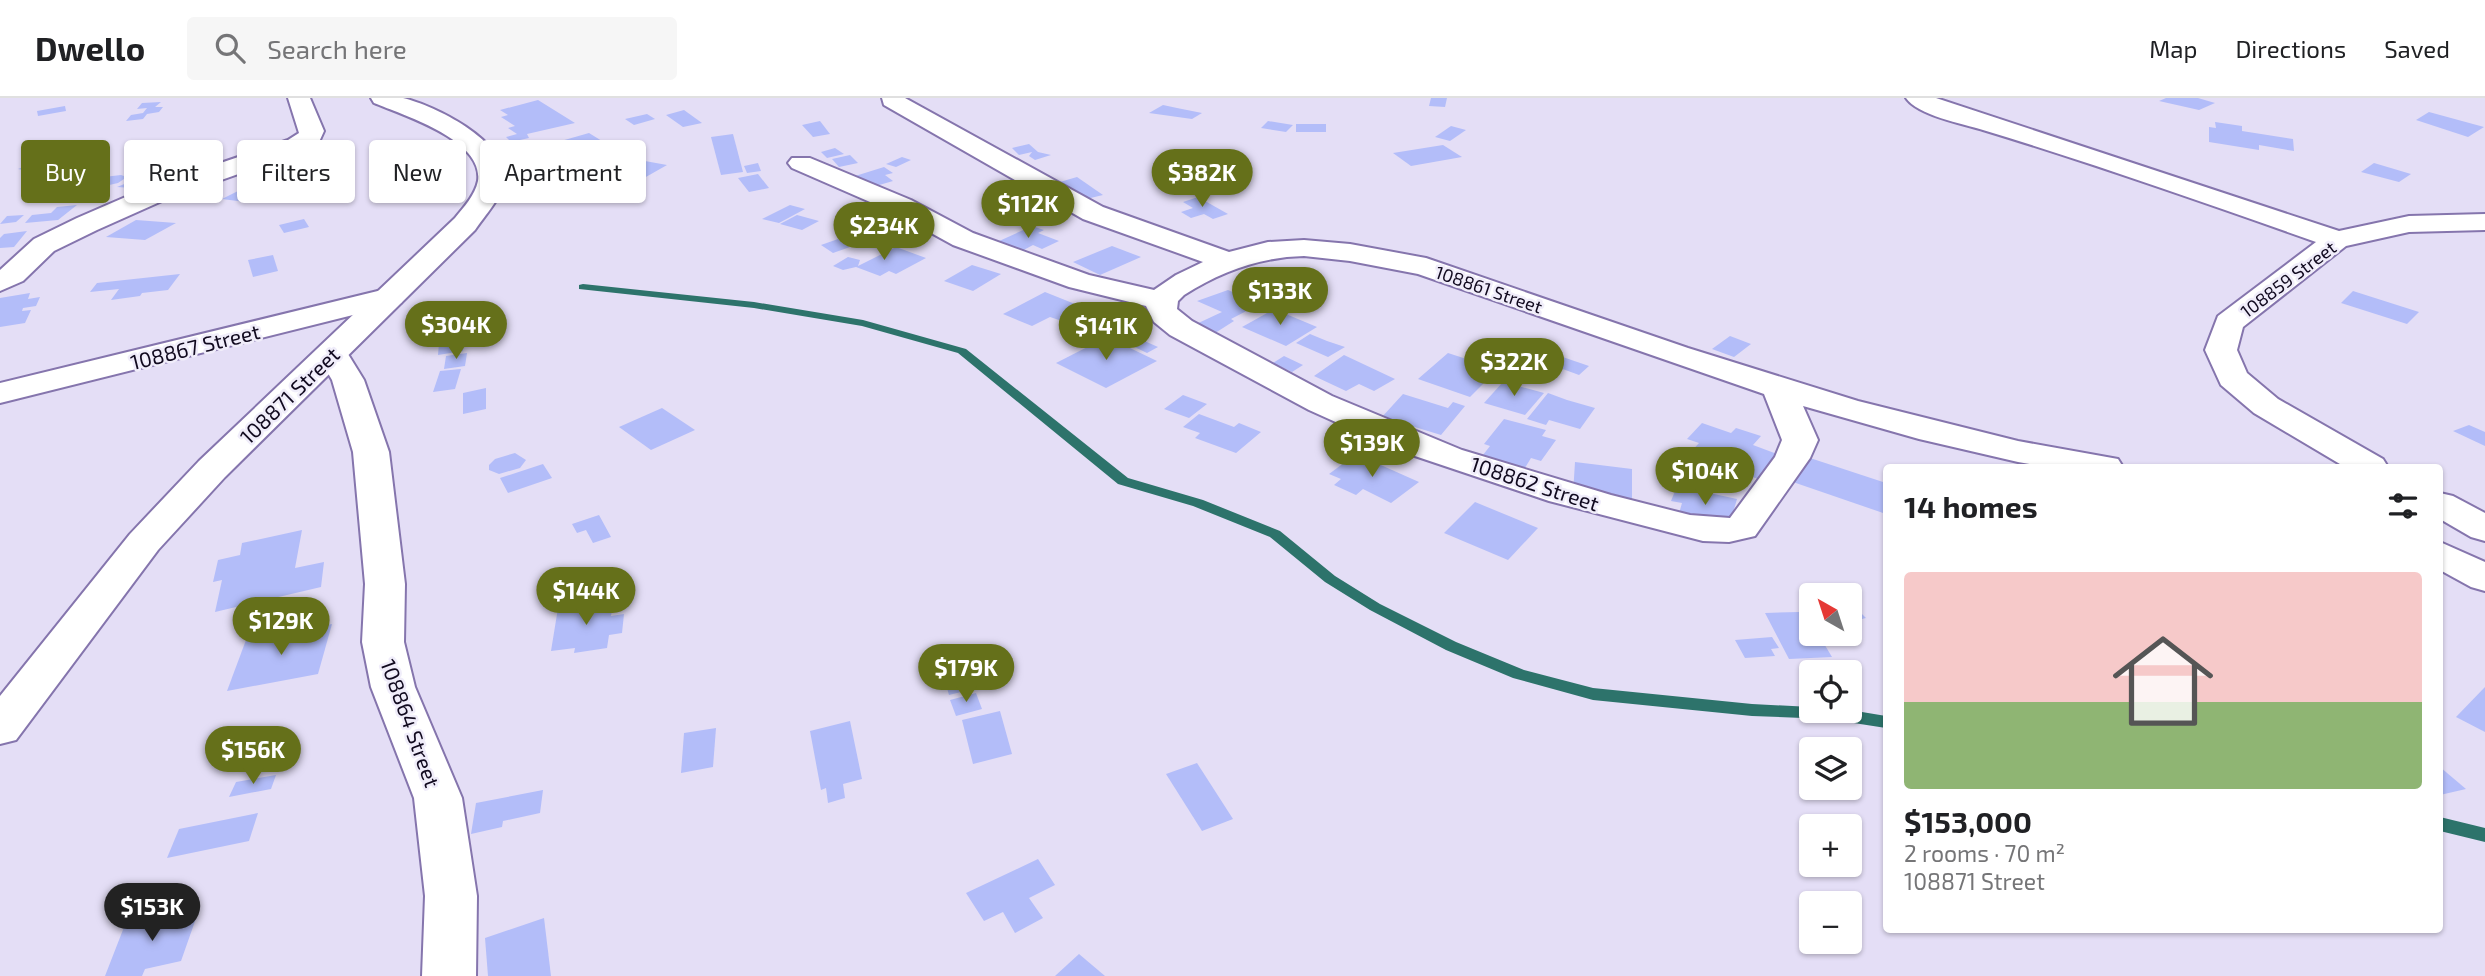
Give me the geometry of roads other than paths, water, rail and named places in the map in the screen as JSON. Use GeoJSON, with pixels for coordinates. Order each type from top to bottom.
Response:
{"type":"FeatureCollection","features":[{"type":"Feature","properties":{"kind":"street"},"geometry":{"type":"LineString","coordinates":[[0,282],[13,275],[44,245],[87,223],[153,195],[297,145],[310,137],[312,131],[299,98]]}},
{"type":"Feature","properties":{"kind":"street","name":"108871 Street"},"geometry":{"type":"LineString","coordinates":[[0,728],[144,542],[212,469],[465,224],[484,199],[491,179],[490,163],[478,147],[462,134],[382,98]]}},
{"type":"Feature","properties":{"kind":"street"},"geometry":{"type":"LineString","coordinates":[[1917,98],[1947,112],[2094,156],[2337,240]]}},
{"type":"Feature","properties":{"kind":"street"},"geometry":{"type":"LineString","coordinates":[[892,100],[1093,213],[1227,261]]}},
{"type":"Feature","properties":{"kind":"street"},"geometry":{"type":"LineString","coordinates":[[802,163],[902,206],[962,239],[1079,281],[1161,301],[1170,290],[1227,261]]}},
{"type":"Feature","properties":{"kind":"street","name":"108859 Street"},"geometry":{"type":"LineString","coordinates":[[2365,464],[2266,406],[2233,378],[2221,350],[2229,323],[2337,240],[2409,224],[2485,222]]}},
{"type":"Feature","properties":{"kind":"street","name":"108861 Street"},"geometry":{"type":"LineString","coordinates":[[1227,261],[1257,253],[1301,248],[1374,255],[1426,267],[1779,389],[1930,433],[2090,464]]}},
{"type":"Feature","properties":{"kind":"street","name":"108867 Street"},"geometry":{"type":"LineString","coordinates":[[0,393],[390,297]]}},
{"type":"Feature","properties":{"kind":"street","name":"108862 Street"},"geometry":{"type":"LineString","coordinates":[[1161,301],[1166,317],[1181,328],[1342,413],[1432,450],[1590,501],[1698,528],[1728,531],[1742,528],[1792,458],[1800,440],[1779,389]]}},
{"type":"Feature","properties":{"kind":"street","name":"108864 Street"},"geometry":{"type":"LineString","coordinates":[[332,353],[348,380],[371,452],[385,584],[383,642],[393,687],[438,797],[452,896],[449,976]]}},
{"type":"Feature","properties":{"kind":"street"},"geometry":{"type":"LineString","coordinates":[[2443,506],[2485,529]]}},
{"type":"Feature","properties":{"kind":"street"},"geometry":{"type":"LineString","coordinates":[[2443,556],[2485,578]]}},
{"type":"Feature","properties":{"kind":"waterway"},"geometry":{"type":"LineString","coordinates":[[583,287],[754,305],[863,323],[962,351],[1123,481],[1198,503],[1275,534],[1330,579],[1375,607],[1451,646],[1519,674],[1593,694],[1752,710],[1828,713],[1883,722]]}},
{"type":"Feature","properties":{"kind":"waterway"},"geometry":{"type":"LineString","coordinates":[[2443,825],[2485,835]]}}]}
